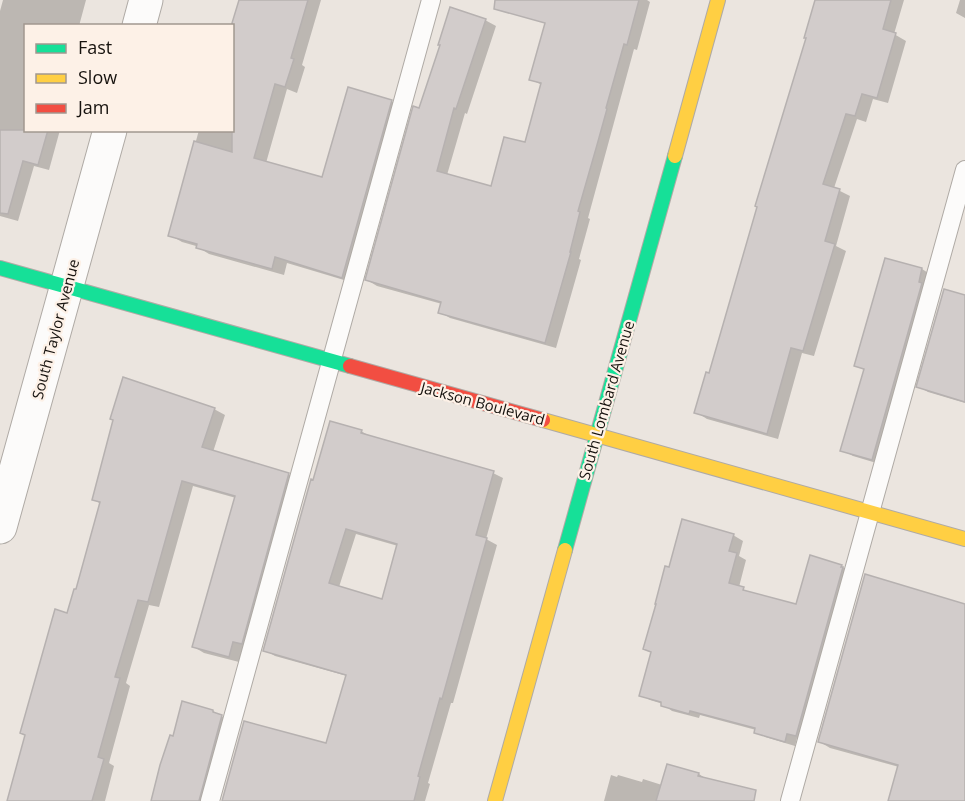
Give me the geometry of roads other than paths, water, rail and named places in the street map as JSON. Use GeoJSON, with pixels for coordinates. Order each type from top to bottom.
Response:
{"type":"FeatureCollection","features":[{"type":"Feature","properties":{"kind":"street"},"geometry":{"type":"LineString","coordinates":[[140,24],[146,0]]}},
{"type":"Feature","properties":{"kind":"street","name":"South Lombard Avenue"},"geometry":{"type":"LineString","coordinates":[[495,801],[718,0]]}},
{"type":"Feature","properties":{"kind":"street","name":"South Taylor Avenue"},"geometry":{"type":"LineString","coordinates":[[0,527],[109,132]]}},
{"type":"Feature","properties":{"kind":"street","name":"Jackson Boulevard"},"geometry":{"type":"LineString","coordinates":[[0,268],[965,539]]}},
{"type":"Feature","properties":{"kind":"lane"},"geometry":{"type":"LineString","coordinates":[[210,801],[431,0]]}},
{"type":"Feature","properties":{"kind":"lane"},"geometry":{"type":"LineString","coordinates":[[790,801],[965,170]]}}]}
